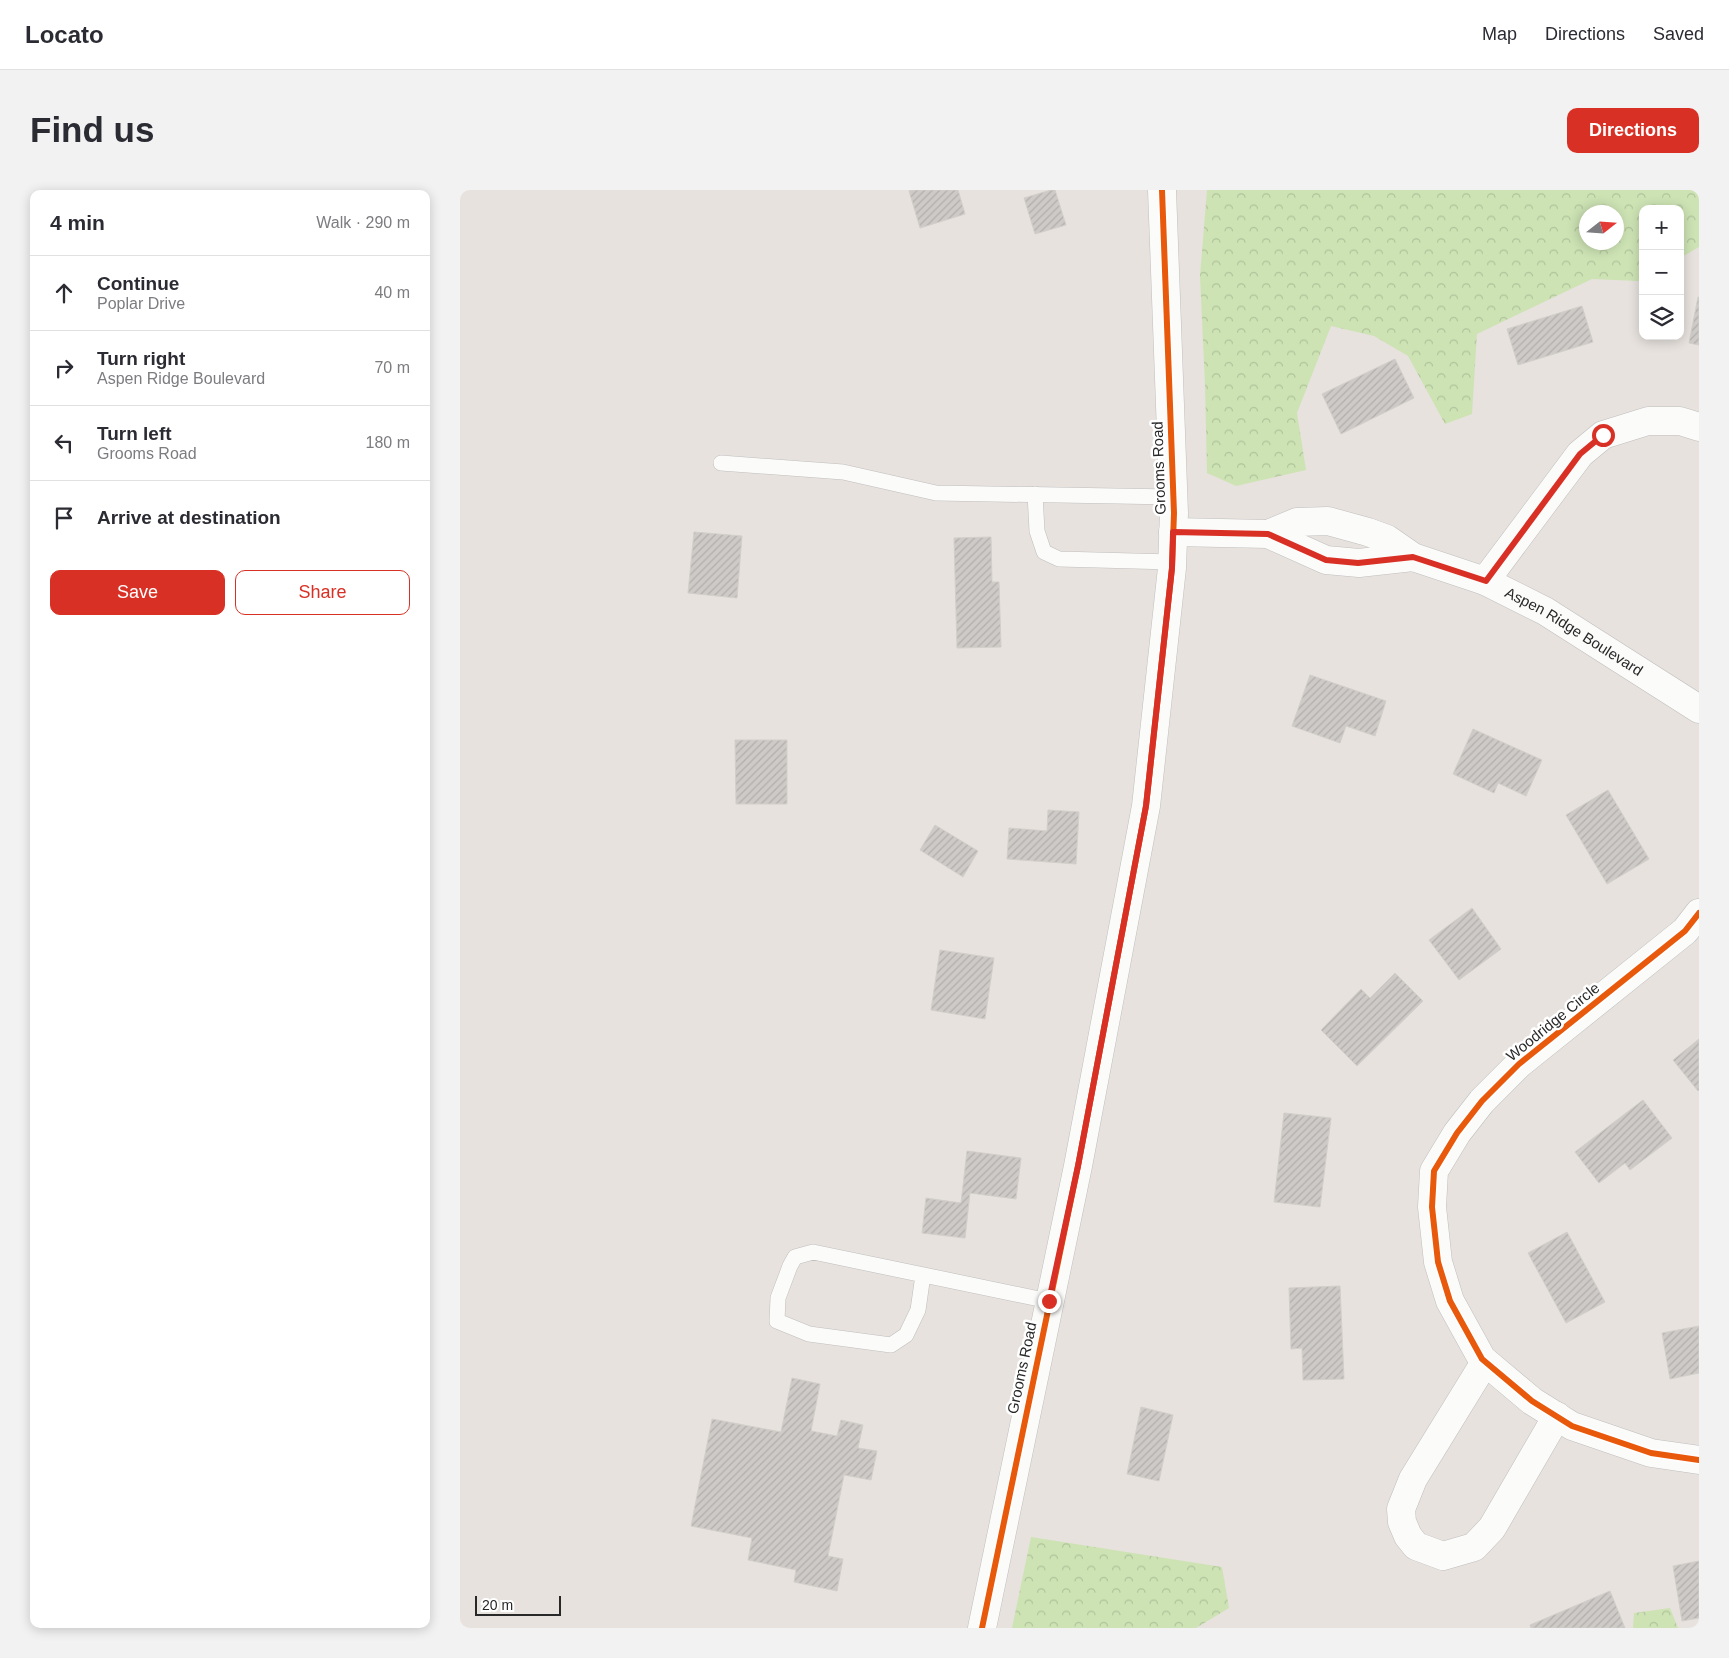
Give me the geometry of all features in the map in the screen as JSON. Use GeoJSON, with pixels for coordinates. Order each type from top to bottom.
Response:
{"type":"FeatureCollection","features":[{"type":"Feature","properties":{"kind":"street","name":"Grooms Road"},"geometry":{"type":"LineString","coordinates":[[982,1628],[1078,1166],[1146,806],[1172,562],[1173,532],[1162,190]]}},
{"type":"Feature","properties":{"kind":"street"},"geometry":{"type":"LineString","coordinates":[[1486,581],[1580,454],[1603,435],[1648,422],[1680,421],[1699,427]]}},
{"type":"Feature","properties":{"kind":"street","name":"Aspen Ridge Boulevard"},"geometry":{"type":"LineString","coordinates":[[1268,534],[1297,522],[1328,521],[1387,539],[1413,557],[1486,581],[1545,611],[1699,709]]}},
{"type":"Feature","properties":{"kind":"street","name":"Aspen Ridge Boulevard"},"geometry":{"type":"LineString","coordinates":[[1173,532],[1268,534],[1326,560],[1358,563],[1413,557]]}},
{"type":"Feature","properties":{"kind":"street","name":"Woodridge Circle"},"geometry":{"type":"LineString","coordinates":[[1699,913],[1685,931],[1519,1064],[1482,1101],[1456,1133],[1434,1171],[1432,1207],[1438,1262],[1450,1301],[1485,1362],[1532,1401],[1572,1426],[1651,1453],[1699,1460]]}},
{"type":"Feature","properties":{"kind":"street"},"geometry":{"type":"LineString","coordinates":[[1485,1362],[1413,1479],[1401,1510],[1402,1522],[1408,1536],[1416,1546],[1443,1556],[1474,1547],[1492,1528],[1557,1416]]}},
{"type":"Feature","properties":{"kind":"lane"},"geometry":{"type":"LineString","coordinates":[[721,463],[843,472],[936,493],[1173,497]]}},
{"type":"Feature","properties":{"kind":"lane"},"geometry":{"type":"LineString","coordinates":[[1035,494],[1037,531],[1044,552],[1059,559],[1172,562]]}},
{"type":"Feature","properties":{"kind":"lane"},"geometry":{"type":"LineString","coordinates":[[923,1275],[918,1310],[906,1335],[891,1345],[809,1334],[777,1321],[778,1298],[790,1266],[795,1257],[813,1252],[1049,1301]]}},
{"type":"Feature","properties":{"kind":"green space"},"geometry":{"type":"Polygon","coordinates":[[[1207,190],[1699,190],[1699,247],[1684,256],[1684,205],[1639,205],[1639,281],[1592,279],[1477,334],[1472,414],[1445,424],[1408,356],[1374,336],[1331,326],[1297,413],[1306,470],[1236,486],[1207,473],[1200,276],[1207,190]]]}},
{"type":"Feature","properties":{"kind":"green space"},"geometry":{"type":"Polygon","coordinates":[[[1031,1537],[1222,1567],[1229,1608],[1196,1628],[1012,1628],[1031,1537]]]}},
{"type":"Feature","properties":{"kind":"green space"},"geometry":{"type":"Polygon","coordinates":[[[1670,1608],[1678,1628],[1633,1628],[1634,1613],[1670,1608]]]}},
{"type":"Feature","properties":{"kind":"building"},"geometry":{"type":"Polygon","coordinates":[[[958,190],[965,214],[920,228],[909,191],[958,190]]]}},
{"type":"Feature","properties":{"kind":"building"},"geometry":{"type":"Polygon","coordinates":[[[1055,190],[1066,225],[1035,234],[1024,198],[1055,190]]]}},
{"type":"Feature","properties":{"kind":"building"},"geometry":{"type":"Polygon","coordinates":[[[1699,297],[1699,345],[1689,343],[1699,297]]]}},
{"type":"Feature","properties":{"kind":"building"},"geometry":{"type":"Polygon","coordinates":[[[1582,306],[1593,342],[1518,365],[1507,329],[1582,306]]]}},
{"type":"Feature","properties":{"kind":"building"},"geometry":{"type":"Polygon","coordinates":[[[1395,359],[1414,398],[1341,434],[1322,394],[1395,359]]]}},
{"type":"Feature","properties":{"kind":"building"},"geometry":{"type":"Polygon","coordinates":[[[694,532],[742,536],[737,598],[688,593],[694,532]]]}},
{"type":"Feature","properties":{"kind":"building"},"geometry":{"type":"Polygon","coordinates":[[[991,537],[992,582],[999,582],[1001,647],[957,648],[954,538],[991,537]]]}},
{"type":"Feature","properties":{"kind":"building"},"geometry":{"type":"Polygon","coordinates":[[[1310,675],[1386,701],[1375,736],[1346,726],[1340,743],[1292,726],[1310,675]]]}},
{"type":"Feature","properties":{"kind":"building"},"geometry":{"type":"Polygon","coordinates":[[[1473,729],[1542,760],[1526,796],[1498,783],[1494,793],[1453,774],[1473,729]]]}},
{"type":"Feature","properties":{"kind":"building"},"geometry":{"type":"Polygon","coordinates":[[[735,740],[787,740],[787,804],[736,804],[735,740]]]}},
{"type":"Feature","properties":{"kind":"building"},"geometry":{"type":"Polygon","coordinates":[[[1608,790],[1649,859],[1607,884],[1566,815],[1608,790]]]}},
{"type":"Feature","properties":{"kind":"building"},"geometry":{"type":"Polygon","coordinates":[[[1048,810],[1079,812],[1076,864],[1007,859],[1009,828],[1047,831],[1048,810]]]}},
{"type":"Feature","properties":{"kind":"building"},"geometry":{"type":"Polygon","coordinates":[[[935,825],[978,851],[963,877],[920,850],[935,825]]]}},
{"type":"Feature","properties":{"kind":"building"},"geometry":{"type":"Polygon","coordinates":[[[1472,908],[1501,949],[1459,980],[1429,940],[1472,908]]]}},
{"type":"Feature","properties":{"kind":"building"},"geometry":{"type":"Polygon","coordinates":[[[940,950],[994,958],[985,1019],[931,1010],[940,950]]]}},
{"type":"Feature","properties":{"kind":"building"},"geometry":{"type":"Polygon","coordinates":[[[1395,973],[1423,1001],[1357,1066],[1321,1030],[1361,989],[1370,998],[1395,973]]]}},
{"type":"Feature","properties":{"kind":"building"},"geometry":{"type":"Polygon","coordinates":[[[1699,1039],[1699,1090],[1698,1091],[1673,1060],[1699,1039]]]}},
{"type":"Feature","properties":{"kind":"building"},"geometry":{"type":"Polygon","coordinates":[[[1643,1100],[1672,1138],[1630,1170],[1625,1163],[1599,1183],[1575,1152],[1643,1100]]]}},
{"type":"Feature","properties":{"kind":"building"},"geometry":{"type":"Polygon","coordinates":[[[1284,1113],[1331,1118],[1320,1207],[1274,1202],[1284,1113]]]}},
{"type":"Feature","properties":{"kind":"building"},"geometry":{"type":"Polygon","coordinates":[[[967,1151],[1021,1158],[1016,1199],[970,1193],[965,1238],[922,1233],[926,1198],[961,1203],[967,1151]]]}},
{"type":"Feature","properties":{"kind":"building"},"geometry":{"type":"Polygon","coordinates":[[[1567,1232],[1605,1302],[1566,1323],[1528,1253],[1567,1232]]]}},
{"type":"Feature","properties":{"kind":"building"},"geometry":{"type":"Polygon","coordinates":[[[1340,1286],[1344,1379],[1303,1380],[1302,1348],[1291,1349],[1289,1288],[1340,1286]]]}},
{"type":"Feature","properties":{"kind":"building"},"geometry":{"type":"Polygon","coordinates":[[[1699,1326],[1699,1373],[1670,1379],[1662,1333],[1699,1326]]]}},
{"type":"Feature","properties":{"kind":"building"},"geometry":{"type":"Polygon","coordinates":[[[792,1378],[820,1384],[811,1431],[837,1436],[841,1420],[863,1425],[858,1448],[877,1451],[871,1480],[844,1475],[828,1556],[843,1559],[837,1591],[794,1582],[796,1570],[748,1560],[752,1538],[691,1526],[712,1419],[781,1432],[792,1378]]]}},
{"type":"Feature","properties":{"kind":"building"},"geometry":{"type":"Polygon","coordinates":[[[1141,1407],[1173,1415],[1159,1481],[1127,1474],[1141,1407]]]}},
{"type":"Feature","properties":{"kind":"building"},"geometry":{"type":"Polygon","coordinates":[[[1699,1561],[1699,1618],[1682,1621],[1673,1566],[1699,1561]]]}},
{"type":"Feature","properties":{"kind":"building"},"geometry":{"type":"Polygon","coordinates":[[[1610,1591],[1625,1628],[1531,1628],[1530,1625],[1610,1591]]]}},
{"type":"Feature","properties":{"kind":"cycle path"},"geometry":{"type":"LineString","coordinates":[[982,1628],[1078,1166],[1146,806],[1172,568],[1174,513],[1162,190]]}},
{"type":"Feature","properties":{"kind":"cycle path"},"geometry":{"type":"LineString","coordinates":[[1699,913],[1685,931],[1519,1064],[1482,1101],[1457,1133],[1434,1171],[1432,1207],[1438,1262],[1450,1301],[1482,1359],[1532,1401],[1572,1426],[1651,1453],[1699,1460]]}},
{"type":"Feature","properties":{"kind":"route"},"geometry":{"type":"LineString","coordinates":[[1049,1301],[1078,1166],[1146,806],[1172,568],[1173,532],[1268,534],[1326,560],[1358,563],[1413,557],[1486,581],[1580,454],[1603,435]]}}]}
